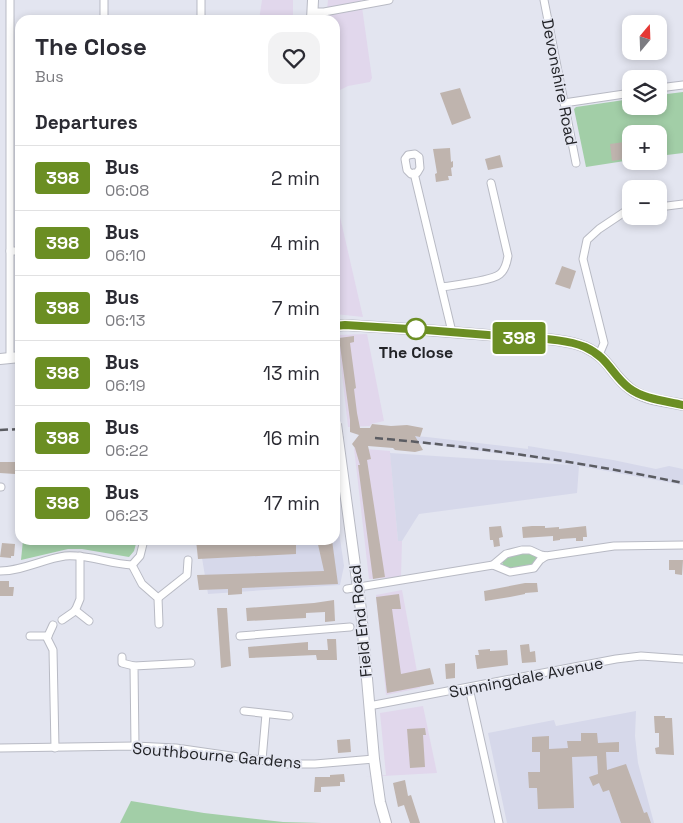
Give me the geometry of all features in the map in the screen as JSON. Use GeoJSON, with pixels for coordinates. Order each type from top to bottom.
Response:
{"type":"FeatureCollection","features":[{"type":"Feature","properties":{"kind":"street"},"geometry":{"type":"LineString","coordinates":[[10,0],[10,358]]}},
{"type":"Feature","properties":{"kind":"street"},"geometry":{"type":"LineString","coordinates":[[104,0],[104,15]]}},
{"type":"Feature","properties":{"kind":"street"},"geometry":{"type":"LineString","coordinates":[[201,0],[201,15]]}},
{"type":"Feature","properties":{"kind":"street"},"geometry":{"type":"LineString","coordinates":[[313,0],[313,15]]}},
{"type":"Feature","properties":{"kind":"street"},"geometry":{"type":"LineString","coordinates":[[316,15],[389,0]]}},
{"type":"Feature","properties":{"kind":"street","name":"Devonshire Road"},"geometry":{"type":"LineString","coordinates":[[544,0],[576,163]]}},
{"type":"Feature","properties":{"kind":"street"},"geometry":{"type":"LineString","coordinates":[[667,87],[683,85]]}},
{"type":"Feature","properties":{"kind":"street"},"geometry":{"type":"LineString","coordinates":[[564,103],[622,94]]}},
{"type":"Feature","properties":{"kind":"street"},"geometry":{"type":"LineString","coordinates":[[414,173],[452,332]]}},
{"type":"Feature","properties":{"kind":"street"},"geometry":{"type":"LineString","coordinates":[[442,287],[491,278],[500,274],[506,265],[508,256],[491,183]]}},
{"type":"Feature","properties":{"kind":"street"},"geometry":{"type":"LineString","coordinates":[[667,206],[683,204]]}},
{"type":"Feature","properties":{"kind":"street"},"geometry":{"type":"LineString","coordinates":[[598,355],[604,343],[583,259],[587,240],[599,229],[622,214]]}},
{"type":"Feature","properties":{"kind":"street"},"geometry":{"type":"LineString","coordinates":[[10,251],[15,251]]}},
{"type":"Feature","properties":{"kind":"street"},"geometry":{"type":"LineString","coordinates":[[340,326],[452,332],[564,342],[584,347],[598,355],[609,364],[630,390],[644,396],[683,405]]}},
{"type":"Feature","properties":{"kind":"street","name":"Field End Road"},"geometry":{"type":"LineString","coordinates":[[340,454],[358,588],[374,759],[380,802],[386,823]]}},
{"type":"Feature","properties":{"kind":"street"},"geometry":{"type":"LineString","coordinates":[[132,565],[140,556],[143,545]]}},
{"type":"Feature","properties":{"kind":"street"},"geometry":{"type":"LineString","coordinates":[[346,589],[493,565],[506,554],[513,552],[530,550],[546,556],[614,546],[683,545]]}},
{"type":"Feature","properties":{"kind":"street"},"geometry":{"type":"LineString","coordinates":[[0,572],[10,571],[54,558],[80,556],[132,565]]}},
{"type":"Feature","properties":{"kind":"street"},"geometry":{"type":"LineString","coordinates":[[62,620],[75,610],[80,599],[80,556]]}},
{"type":"Feature","properties":{"kind":"street"},"geometry":{"type":"LineString","coordinates":[[493,565],[510,572],[528,570],[534,568],[546,556]]}},
{"type":"Feature","properties":{"kind":"street"},"geometry":{"type":"LineString","coordinates":[[158,598],[187,575],[188,560]]}},
{"type":"Feature","properties":{"kind":"street"},"geometry":{"type":"LineString","coordinates":[[132,565],[142,584],[158,598],[159,624]]}},
{"type":"Feature","properties":{"kind":"street"},"geometry":{"type":"LineString","coordinates":[[75,610],[89,621]]}},
{"type":"Feature","properties":{"kind":"street"},"geometry":{"type":"LineString","coordinates":[[53,625],[48,636],[53,650],[55,748]]}},
{"type":"Feature","properties":{"kind":"street"},"geometry":{"type":"LineString","coordinates":[[240,636],[350,627]]}},
{"type":"Feature","properties":{"kind":"street"},"geometry":{"type":"LineString","coordinates":[[30,636],[48,636]]}},
{"type":"Feature","properties":{"kind":"street","name":"Sunningdale Avenue"},"geometry":{"type":"LineString","coordinates":[[369,706],[641,656],[683,659]]}},
{"type":"Feature","properties":{"kind":"street"},"geometry":{"type":"LineString","coordinates":[[122,658],[122,662],[134,666],[191,663]]}},
{"type":"Feature","properties":{"kind":"street"},"geometry":{"type":"LineString","coordinates":[[134,666],[135,746]]}},
{"type":"Feature","properties":{"kind":"street"},"geometry":{"type":"LineString","coordinates":[[469,688],[499,823]]}},
{"type":"Feature","properties":{"kind":"street"},"geometry":{"type":"LineString","coordinates":[[244,711],[289,716]]}},
{"type":"Feature","properties":{"kind":"street"},"geometry":{"type":"LineString","coordinates":[[262,760],[266,714]]}},
{"type":"Feature","properties":{"kind":"street","name":"Southbourne Gardens"},"geometry":{"type":"LineString","coordinates":[[0,748],[135,746],[198,750],[288,764],[315,764],[374,759]]}},
{"type":"Feature","properties":{"kind":"shaded area"},"geometry":{"type":"Polygon","coordinates":[[[262,0],[293,0],[293,15],[260,15],[262,0]]]}},
{"type":"Feature","properties":{"kind":"shaded area"},"geometry":{"type":"Polygon","coordinates":[[[328,0],[361,0],[372,78],[370,82],[348,86],[340,90],[340,15],[326,15],[328,0]]]}},
{"type":"Feature","properties":{"kind":"shaded area"},"geometry":{"type":"Polygon","coordinates":[[[340,217],[363,317],[340,315],[340,217]]]}},
{"type":"Feature","properties":{"kind":"shaded area"},"geometry":{"type":"Polygon","coordinates":[[[367,334],[384,421],[371,424],[370,426],[348,427],[340,356],[340,335],[367,334]]]}},
{"type":"Feature","properties":{"kind":"shaded area"},"geometry":{"type":"Polygon","coordinates":[[[377,433],[528,449],[528,446],[656,469],[669,466],[683,469],[683,485],[579,466],[577,493],[419,514],[402,541],[398,541],[390,453],[572,465],[418,443],[377,433]]]}},
{"type":"Feature","properties":{"kind":"shaded area"},"geometry":{"type":"Polygon","coordinates":[[[354,448],[390,451],[398,541],[402,541],[401,577],[369,579],[354,448]]]}},
{"type":"Feature","properties":{"kind":"shaded area"},"geometry":{"type":"Polygon","coordinates":[[[340,538],[344,566],[340,585],[208,594],[200,545],[340,545],[340,538]]]}},
{"type":"Feature","properties":{"kind":"shaded area"},"geometry":{"type":"Polygon","coordinates":[[[402,590],[420,688],[386,695],[376,595],[402,590]]]}},
{"type":"Feature","properties":{"kind":"shaded area"},"geometry":{"type":"Polygon","coordinates":[[[423,706],[437,773],[365,777],[386,775],[380,713],[423,706]]]}},
{"type":"Feature","properties":{"kind":"shaded area"},"geometry":{"type":"Polygon","coordinates":[[[636,711],[635,736],[638,763],[654,823],[507,823],[488,733],[554,720],[556,726],[636,711]]]}},
{"type":"Feature","properties":{"kind":"green space"},"geometry":{"type":"Polygon","coordinates":[[[683,92],[683,153],[667,155],[667,125],[622,125],[622,161],[586,167],[574,109],[576,107],[622,100],[622,115],[667,115],[667,94],[683,92]]]}},
{"type":"Feature","properties":{"kind":"green space"},"geometry":{"type":"Polygon","coordinates":[[[22,545],[136,545],[129,557],[82,549],[68,549],[21,560],[22,545]]]}},
{"type":"Feature","properties":{"kind":"green space"},"geometry":{"type":"Polygon","coordinates":[[[530,552],[536,557],[536,562],[533,566],[513,569],[503,565],[502,562],[505,557],[530,552]]]}},
{"type":"Feature","properties":{"kind":"green space"},"geometry":{"type":"Polygon","coordinates":[[[131,801],[204,813],[283,822],[322,823],[120,823],[131,801]]]}},
{"type":"Feature","properties":{"kind":"building"},"geometry":{"type":"Polygon","coordinates":[[[460,88],[471,118],[452,125],[440,93],[460,88]]]}},
{"type":"Feature","properties":{"kind":"building"},"geometry":{"type":"Polygon","coordinates":[[[622,142],[622,159],[612,161],[610,144],[622,142]]]}},
{"type":"Feature","properties":{"kind":"building"},"geometry":{"type":"Polygon","coordinates":[[[450,148],[451,162],[453,161],[453,167],[451,168],[452,176],[448,176],[449,180],[436,182],[435,174],[437,173],[433,149],[450,148]]]}},
{"type":"Feature","properties":{"kind":"building"},"geometry":{"type":"Polygon","coordinates":[[[500,155],[503,167],[488,170],[485,159],[500,155]]]}},
{"type":"Feature","properties":{"kind":"building"},"geometry":{"type":"Polygon","coordinates":[[[562,266],[576,271],[570,289],[555,284],[562,266]]]}},
{"type":"Feature","properties":{"kind":"building"},"geometry":{"type":"Polygon","coordinates":[[[354,336],[354,342],[350,343],[360,428],[370,428],[372,424],[407,425],[423,428],[420,437],[415,436],[423,450],[415,452],[368,446],[371,459],[367,460],[385,577],[373,579],[358,465],[360,465],[352,444],[359,435],[350,432],[340,338],[354,336]]]}},
{"type":"Feature","properties":{"kind":"building"},"geometry":{"type":"Polygon","coordinates":[[[0,462],[15,462],[15,474],[0,473],[0,462]]]}},
{"type":"Feature","properties":{"kind":"building"},"geometry":{"type":"Polygon","coordinates":[[[501,526],[503,537],[499,538],[500,546],[494,547],[493,540],[490,540],[489,527],[501,526]]]}},
{"type":"Feature","properties":{"kind":"building"},"geometry":{"type":"Polygon","coordinates":[[[545,526],[545,528],[559,527],[559,529],[586,526],[587,537],[583,537],[583,541],[576,541],[576,538],[553,541],[553,536],[523,538],[522,527],[545,526]]]}},
{"type":"Feature","properties":{"kind":"building"},"geometry":{"type":"Polygon","coordinates":[[[2,543],[15,544],[14,556],[11,556],[11,558],[0,557],[2,543]]]}},
{"type":"Feature","properties":{"kind":"building"},"geometry":{"type":"Polygon","coordinates":[[[197,545],[296,545],[296,554],[198,559],[197,545]]]}},
{"type":"Feature","properties":{"kind":"building"},"geometry":{"type":"Polygon","coordinates":[[[318,545],[333,545],[338,584],[242,588],[242,594],[228,595],[228,589],[199,590],[197,575],[324,571],[318,545]]]}},
{"type":"Feature","properties":{"kind":"building"},"geometry":{"type":"Polygon","coordinates":[[[669,560],[683,560],[682,575],[675,574],[675,570],[669,570],[669,560]]]}},
{"type":"Feature","properties":{"kind":"building"},"geometry":{"type":"Polygon","coordinates":[[[0,581],[9,581],[9,587],[14,587],[13,596],[0,596],[0,581]]]}},
{"type":"Feature","properties":{"kind":"building"},"geometry":{"type":"Polygon","coordinates":[[[525,583],[537,583],[538,592],[485,601],[484,591],[525,583]]]}},
{"type":"Feature","properties":{"kind":"building"},"geometry":{"type":"Polygon","coordinates":[[[399,594],[401,609],[392,609],[401,674],[430,668],[434,684],[387,693],[376,597],[399,594]]]}},
{"type":"Feature","properties":{"kind":"building"},"geometry":{"type":"Polygon","coordinates":[[[334,600],[335,621],[325,622],[325,612],[306,613],[306,618],[247,621],[246,608],[334,600]]]}},
{"type":"Feature","properties":{"kind":"building"},"geometry":{"type":"Polygon","coordinates":[[[217,608],[227,608],[231,666],[221,668],[217,608]]]}},
{"type":"Feature","properties":{"kind":"building"},"geometry":{"type":"Polygon","coordinates":[[[327,639],[336,639],[337,660],[317,660],[316,655],[249,658],[248,647],[308,642],[308,650],[328,650],[327,639]]]}},
{"type":"Feature","properties":{"kind":"building"},"geometry":{"type":"Polygon","coordinates":[[[529,644],[530,652],[535,651],[536,662],[522,663],[520,645],[529,644]]]}},
{"type":"Feature","properties":{"kind":"building"},"geometry":{"type":"Polygon","coordinates":[[[490,649],[490,651],[507,650],[508,665],[477,669],[475,655],[479,655],[478,650],[490,649]]]}},
{"type":"Feature","properties":{"kind":"building"},"geometry":{"type":"Polygon","coordinates":[[[455,663],[455,678],[446,679],[445,664],[455,663]]]}},
{"type":"Feature","properties":{"kind":"building"},"geometry":{"type":"Polygon","coordinates":[[[654,716],[672,718],[674,755],[656,754],[655,748],[659,747],[659,733],[655,733],[654,716]]]}},
{"type":"Feature","properties":{"kind":"building"},"geometry":{"type":"Polygon","coordinates":[[[425,728],[426,735],[423,735],[425,767],[410,768],[407,729],[425,728]]]}},
{"type":"Feature","properties":{"kind":"building"},"geometry":{"type":"Polygon","coordinates":[[[581,733],[597,733],[598,743],[619,742],[619,752],[606,752],[607,770],[626,764],[644,813],[647,812],[651,823],[621,823],[609,790],[603,792],[599,783],[593,786],[589,777],[598,774],[597,756],[572,757],[574,808],[538,809],[537,788],[529,788],[528,772],[540,772],[540,752],[532,752],[532,737],[549,736],[549,749],[568,748],[567,741],[581,741],[581,733]]]}},
{"type":"Feature","properties":{"kind":"building"},"geometry":{"type":"Polygon","coordinates":[[[350,739],[351,752],[338,753],[337,740],[350,739]]]}},
{"type":"Feature","properties":{"kind":"building"},"geometry":{"type":"Polygon","coordinates":[[[344,774],[345,782],[340,782],[340,786],[321,787],[321,792],[314,792],[315,777],[330,777],[330,775],[344,774]]]}},
{"type":"Feature","properties":{"kind":"building"},"geometry":{"type":"Polygon","coordinates":[[[405,780],[408,796],[411,795],[420,823],[410,823],[404,805],[398,807],[393,783],[405,780]]]}},
{"type":"Feature","properties":{"kind":"railway"},"geometry":{"type":"LineString","coordinates":[[0,430],[15,429]]}},
{"type":"Feature","properties":{"kind":"railway"},"geometry":{"type":"LineString","coordinates":[[375,438],[530,456],[683,483]]}},
{"type":"Feature","properties":{"kind":"bus line","name":"398"},"geometry":{"type":"LineString","coordinates":[[340,326],[452,332],[564,342],[584,347],[598,355],[609,364],[630,390],[644,396],[683,405]]}},
{"type":"Feature","properties":{"kind":"place","name":"The Close"},"geometry":{"type":"Point","coordinates":[416,329]}}]}
